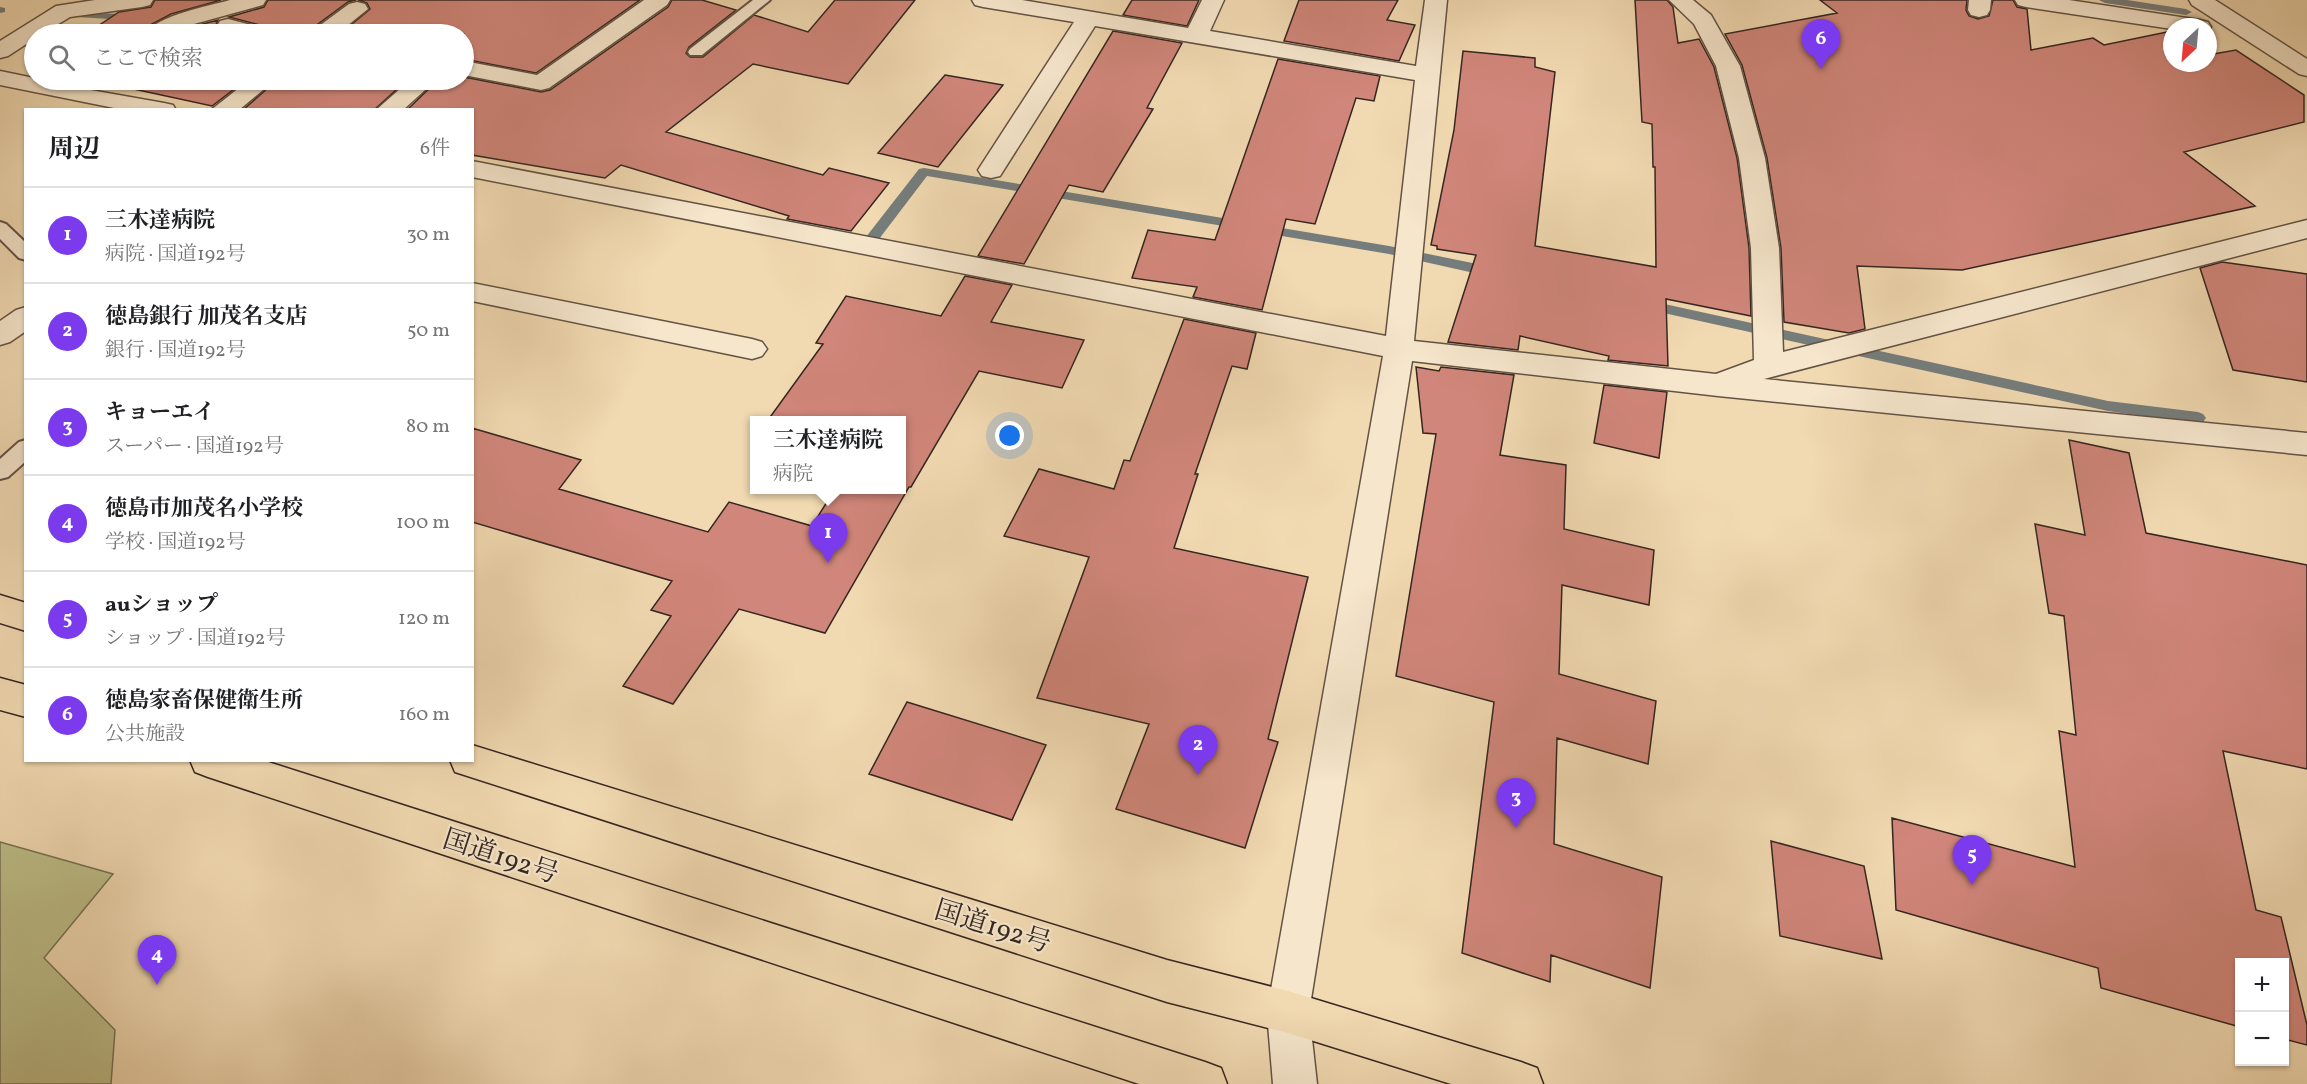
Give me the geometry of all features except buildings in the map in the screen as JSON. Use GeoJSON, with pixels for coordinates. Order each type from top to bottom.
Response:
{"type":"FeatureCollection","features":[{"type":"Feature","properties":{"kind":"highway"},"geometry":{"type":"LineString","coordinates":[[0,609],[24,615]]}},
{"type":"Feature","properties":{"kind":"highway"},"geometry":{"type":"LineString","coordinates":[[0,694],[24,700]]}},
{"type":"Feature","properties":{"kind":"highway","name":"国道192号"},"geometry":{"type":"LineString","coordinates":[[214,762],[1204,1084]]}},
{"type":"Feature","properties":{"kind":"highway","name":"国道192号"},"geometry":{"type":"LineString","coordinates":[[474,762],[1156,977],[1288,1012],[1521,1084]]}},
{"type":"Feature","properties":{"kind":"street"},"geometry":{"type":"LineString","coordinates":[[43,24],[64,11],[142,0]]}},
{"type":"Feature","properties":{"kind":"street"},"geometry":{"type":"LineString","coordinates":[[175,24],[186,18],[255,0]]}},
{"type":"Feature","properties":{"kind":"street"},"geometry":{"type":"LineString","coordinates":[[474,70],[541,83],[659,0]]}},
{"type":"Feature","properties":{"kind":"street"},"geometry":{"type":"LineString","coordinates":[[983,0],[1426,75]]}},
{"type":"Feature","properties":{"kind":"street"},"geometry":{"type":"LineString","coordinates":[[1196,36],[1213,0]]}},
{"type":"Feature","properties":{"kind":"street"},"geometry":{"type":"LineString","coordinates":[[1295,1084],[1288,1012],[1399,349],[1411,253],[1426,75],[1436,0]]}},
{"type":"Feature","properties":{"kind":"street"},"geometry":{"type":"LineString","coordinates":[[1680,0],[1703,20],[1728,66],[1752,158],[1765,248],[1767,341],[1718,385]]}},
{"type":"Feature","properties":{"kind":"street"},"geometry":{"type":"LineString","coordinates":[[2026,0],[2163,21]]}},
{"type":"Feature","properties":{"kind":"street"},"geometry":{"type":"LineString","coordinates":[[2200,0],[2307,69]]}},
{"type":"Feature","properties":{"kind":"street"},"geometry":{"type":"LineString","coordinates":[[337,24],[357,9]]}},
{"type":"Feature","properties":{"kind":"street"},"geometry":{"type":"LineString","coordinates":[[991,170],[1089,17]]}},
{"type":"Feature","properties":{"kind":"street"},"geometry":{"type":"LineString","coordinates":[[2217,29],[2296,36]]}},
{"type":"Feature","properties":{"kind":"street"},"geometry":{"type":"LineString","coordinates":[[0,51],[24,36]]}},
{"type":"Feature","properties":{"kind":"street"},"geometry":{"type":"LineString","coordinates":[[0,78],[24,80]]}},
{"type":"Feature","properties":{"kind":"street"},"geometry":{"type":"LineString","coordinates":[[94,90],[157,108]]}},
{"type":"Feature","properties":{"kind":"street"},"geometry":{"type":"LineString","coordinates":[[226,108],[250,90]]}},
{"type":"Feature","properties":{"kind":"street"},"geometry":{"type":"LineString","coordinates":[[390,108],[412,90]]}},
{"type":"Feature","properties":{"kind":"street"},"geometry":{"type":"LineString","coordinates":[[474,169],[1399,349],[1718,385],[2307,444]]}},
{"type":"Feature","properties":{"kind":"street"},"geometry":{"type":"LineString","coordinates":[[1767,341],[1827,352],[2307,229]]}},
{"type":"Feature","properties":{"kind":"street"},"geometry":{"type":"LineString","coordinates":[[474,292],[752,349]]}},
{"type":"Feature","properties":{"kind":"street"},"geometry":{"type":"LineString","coordinates":[[0,335],[24,318]]}},
{"type":"Feature","properties":{"kind":"lane"},"geometry":{"type":"LineString","coordinates":[[696,52],[762,0]]}},
{"type":"Feature","properties":{"kind":"lane"},"geometry":{"type":"LineString","coordinates":[[0,228],[24,252]]}},
{"type":"Feature","properties":{"kind":"lane"},"geometry":{"type":"LineString","coordinates":[[0,471],[24,450]]}},
{"type":"Feature","properties":{"kind":"green space"},"geometry":{"type":"Polygon","coordinates":[[[0,842],[113,874],[44,958],[115,1030],[111,1084],[0,1084],[0,842]]]}},
{"type":"Feature","properties":{"kind":"waterway"},"geometry":{"type":"LineString","coordinates":[[2105,0],[2186,12]]}},
{"type":"Feature","properties":{"kind":"waterway"},"geometry":{"type":"LineString","coordinates":[[81,15],[174,20]]}},
{"type":"Feature","properties":{"kind":"waterway"},"geometry":{"type":"LineString","coordinates":[[871,240],[924,172],[1389,250],[1492,272]]}},
{"type":"Feature","properties":{"kind":"waterway"},"geometry":{"type":"LineString","coordinates":[[1646,305],[2108,406],[2198,418]]}},
{"type":"Feature","properties":{"kind":"place","name":"徳島家畜保健衛生所"},"geometry":{"type":"Point","coordinates":[1821,69]}},
{"type":"Feature","properties":{"kind":"place","name":"三木達病院"},"geometry":{"type":"Point","coordinates":[828,563]}},
{"type":"Feature","properties":{"kind":"place","name":"徳島銀行 加茂名支店"},"geometry":{"type":"Point","coordinates":[1198,775]}},
{"type":"Feature","properties":{"kind":"place","name":"キョーエイ"},"geometry":{"type":"Point","coordinates":[1516,828]}},
{"type":"Feature","properties":{"kind":"place","name":"auショップ"},"geometry":{"type":"Point","coordinates":[1972,885]}},
{"type":"Feature","properties":{"kind":"place","name":"徳島市加茂名小学校"},"geometry":{"type":"Point","coordinates":[157,985]}}]}
